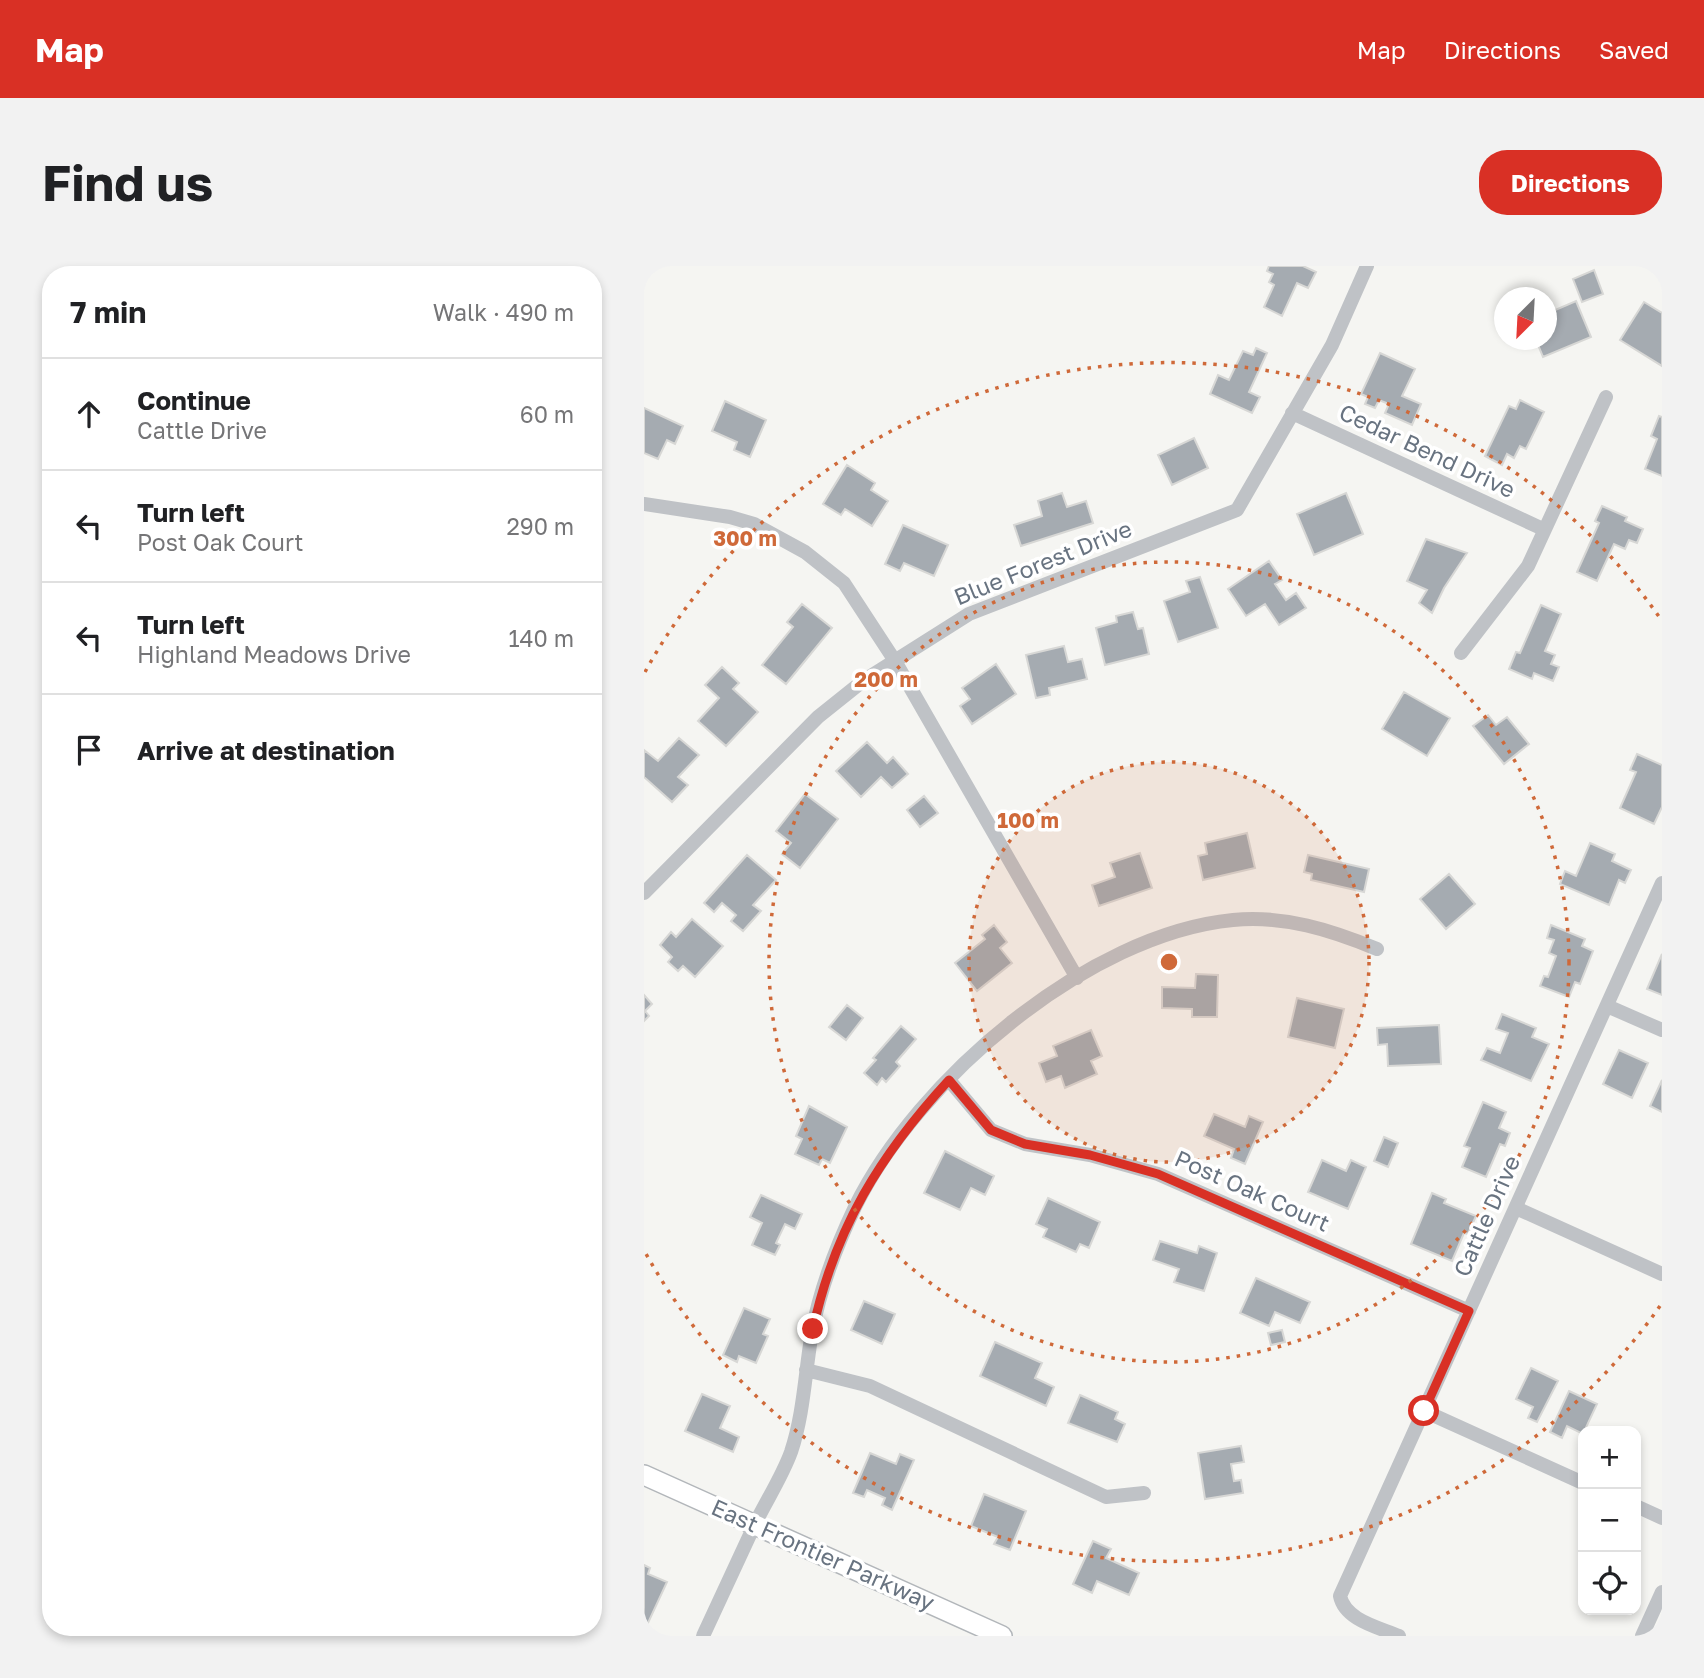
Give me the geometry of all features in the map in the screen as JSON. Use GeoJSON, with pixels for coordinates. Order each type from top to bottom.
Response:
{"type":"FeatureCollection","features":[{"type":"Feature","properties":{"kind":"street","name":"Blue Forest Drive"},"geometry":{"type":"LineString","coordinates":[[644,893],[818,717],[895,661],[969,614],[1237,510],[1332,345],[1367,266]]}},
{"type":"Feature","properties":{"kind":"street"},"geometry":{"type":"LineString","coordinates":[[1461,653],[1528,566],[1606,397]]}},
{"type":"Feature","properties":{"kind":"street","name":"Cedar Bend Drive"},"geometry":{"type":"LineString","coordinates":[[1292,413],[1543,529]]}},
{"type":"Feature","properties":{"kind":"street"},"geometry":{"type":"LineString","coordinates":[[644,504],[730,517],[754,524],[805,552],[844,583],[895,661],[1077,978]]}},
{"type":"Feature","properties":{"kind":"street","name":"Cattle Drive"},"geometry":{"type":"LineString","coordinates":[[1399,1636],[1349,1614],[1343,1607],[1340,1596],[1662,883]]}},
{"type":"Feature","properties":{"kind":"street"},"geometry":{"type":"LineString","coordinates":[[704,1636],[754,1525],[791,1452],[802,1409],[806,1370],[824,1283],[855,1208],[905,1130],[949,1080],[1010,1023],[1077,978],[1124,953],[1183,929],[1235,920],[1293,922],[1336,932],[1377,949]]}},
{"type":"Feature","properties":{"kind":"street"},"geometry":{"type":"LineString","coordinates":[[1607,1006],[1662,1030]]}},
{"type":"Feature","properties":{"kind":"street","name":"Post Oak Court"},"geometry":{"type":"LineString","coordinates":[[949,1080],[991,1130],[1025,1144],[1090,1155],[1158,1174],[1469,1311]]}},
{"type":"Feature","properties":{"kind":"street"},"geometry":{"type":"LineString","coordinates":[[1516,1208],[1662,1274]]}},
{"type":"Feature","properties":{"kind":"street"},"geometry":{"type":"LineString","coordinates":[[806,1370],[870,1386],[1106,1497],[1144,1493]]}},
{"type":"Feature","properties":{"kind":"street"},"geometry":{"type":"LineString","coordinates":[[1424,1411],[1578,1481]]}},
{"type":"Feature","properties":{"kind":"street","name":"East Frontier Parkway"},"geometry":{"type":"LineString","coordinates":[[644,1475],[1002,1636]]}},
{"type":"Feature","properties":{"kind":"street"},"geometry":{"type":"LineString","coordinates":[[1641,1508],[1662,1518]]}},
{"type":"Feature","properties":{"kind":"street"},"geometry":{"type":"LineString","coordinates":[[1642,1636],[1662,1592]]}},
{"type":"Feature","properties":{"kind":"building"},"geometry":{"type":"Polygon","coordinates":[[[1269,266],[1303,266],[1316,272],[1308,288],[1297,283],[1282,316],[1264,307],[1274,285],[1269,282],[1273,274],[1267,271],[1269,266]]]}},
{"type":"Feature","properties":{"kind":"building"},"geometry":{"type":"Polygon","coordinates":[[[1594,270],[1603,294],[1582,302],[1573,279],[1594,270]]]}},
{"type":"Feature","properties":{"kind":"building"},"geometry":{"type":"Polygon","coordinates":[[[1576,301],[1591,337],[1543,357],[1540,350],[1557,350],[1557,309],[1576,301]]]}},
{"type":"Feature","properties":{"kind":"building"},"geometry":{"type":"Polygon","coordinates":[[[1644,302],[1662,313],[1662,366],[1620,340],[1644,302]]]}},
{"type":"Feature","properties":{"kind":"building"},"geometry":{"type":"Polygon","coordinates":[[[1256,348],[1267,353],[1249,392],[1260,397],[1252,413],[1210,394],[1218,375],[1229,380],[1243,351],[1253,355],[1256,348]]]}},
{"type":"Feature","properties":{"kind":"building"},"geometry":{"type":"Polygon","coordinates":[[[1380,353],[1415,369],[1402,396],[1421,404],[1412,425],[1385,413],[1389,404],[1379,400],[1375,408],[1365,404],[1368,397],[1361,394],[1380,353]]]}},
{"type":"Feature","properties":{"kind":"building"},"geometry":{"type":"Polygon","coordinates":[[[1520,400],[1544,412],[1526,449],[1520,446],[1514,458],[1507,454],[1502,465],[1485,456],[1509,406],[1516,409],[1520,400]]]}},
{"type":"Feature","properties":{"kind":"building"},"geometry":{"type":"Polygon","coordinates":[[[725,401],[766,420],[750,457],[734,450],[737,442],[712,431],[725,401]]]}},
{"type":"Feature","properties":{"kind":"building"},"geometry":{"type":"Polygon","coordinates":[[[644,408],[683,426],[675,444],[667,440],[658,459],[644,453],[644,408]]]}},
{"type":"Feature","properties":{"kind":"building"},"geometry":{"type":"Polygon","coordinates":[[[1659,416],[1662,417],[1662,476],[1645,469],[1657,439],[1651,436],[1659,416]]]}},
{"type":"Feature","properties":{"kind":"building"},"geometry":{"type":"Polygon","coordinates":[[[1194,438],[1208,468],[1172,485],[1158,455],[1194,438]]]}},
{"type":"Feature","properties":{"kind":"building"},"geometry":{"type":"Polygon","coordinates":[[[847,465],[875,483],[871,490],[888,501],[872,526],[845,509],[841,515],[823,504],[847,465]]]}},
{"type":"Feature","properties":{"kind":"building"},"geometry":{"type":"Polygon","coordinates":[[[1062,493],[1067,507],[1086,501],[1093,523],[1021,546],[1014,525],[1042,516],[1038,501],[1062,493]]]}},
{"type":"Feature","properties":{"kind":"building"},"geometry":{"type":"Polygon","coordinates":[[[1346,493],[1363,534],[1314,555],[1297,514],[1346,493]]]}},
{"type":"Feature","properties":{"kind":"building"},"geometry":{"type":"Polygon","coordinates":[[[1602,506],[1627,517],[1625,521],[1643,529],[1637,543],[1629,540],[1625,549],[1614,544],[1597,581],[1577,572],[1599,523],[1595,521],[1602,506]]]}},
{"type":"Feature","properties":{"kind":"building"},"geometry":{"type":"Polygon","coordinates":[[[903,525],[948,545],[934,576],[904,563],[900,571],[885,564],[903,525]]]}},
{"type":"Feature","properties":{"kind":"building"},"geometry":{"type":"Polygon","coordinates":[[[1426,539],[1467,553],[1444,588],[1432,613],[1419,603],[1427,590],[1407,581],[1426,539]]]}},
{"type":"Feature","properties":{"kind":"building"},"geometry":{"type":"Polygon","coordinates":[[[1269,561],[1282,580],[1275,584],[1286,600],[1296,593],[1306,608],[1279,625],[1265,604],[1246,616],[1228,589],[1269,561]]]}},
{"type":"Feature","properties":{"kind":"building"},"geometry":{"type":"Polygon","coordinates":[[[1200,577],[1218,628],[1178,642],[1164,601],[1190,592],[1186,581],[1200,577]]]}},
{"type":"Feature","properties":{"kind":"building"},"geometry":{"type":"Polygon","coordinates":[[[802,604],[832,628],[786,684],[762,665],[793,627],[787,622],[802,604]]]}},
{"type":"Feature","properties":{"kind":"building"},"geometry":{"type":"Polygon","coordinates":[[[1541,605],[1561,614],[1545,651],[1555,655],[1551,664],[1559,667],[1553,681],[1534,673],[1532,679],[1509,669],[1516,652],[1520,653],[1541,605]]]}},
{"type":"Feature","properties":{"kind":"building"},"geometry":{"type":"Polygon","coordinates":[[[1133,612],[1138,629],[1143,628],[1149,654],[1105,665],[1096,628],[1117,622],[1116,616],[1133,612]]]}},
{"type":"Feature","properties":{"kind":"building"},"geometry":{"type":"Polygon","coordinates":[[[1064,646],[1068,662],[1082,659],[1087,679],[1049,688],[1050,695],[1036,698],[1026,655],[1064,646]]]}},
{"type":"Feature","properties":{"kind":"building"},"geometry":{"type":"Polygon","coordinates":[[[996,664],[1016,694],[972,724],[960,706],[970,699],[962,688],[996,664]]]}},
{"type":"Feature","properties":{"kind":"building"},"geometry":{"type":"Polygon","coordinates":[[[722,667],[739,683],[733,689],[758,712],[726,746],[698,721],[719,698],[705,685],[722,667]]]}},
{"type":"Feature","properties":{"kind":"building"},"geometry":{"type":"Polygon","coordinates":[[[1404,692],[1450,718],[1427,756],[1382,729],[1404,692]]]}},
{"type":"Feature","properties":{"kind":"building"},"geometry":{"type":"Polygon","coordinates":[[[1488,715],[1496,725],[1507,717],[1529,744],[1504,764],[1473,726],[1488,715]]]}},
{"type":"Feature","properties":{"kind":"building"},"geometry":{"type":"Polygon","coordinates":[[[679,738],[699,755],[678,777],[688,785],[672,802],[644,777],[644,750],[658,761],[679,738]]]}},
{"type":"Feature","properties":{"kind":"building"},"geometry":{"type":"Polygon","coordinates":[[[867,742],[887,763],[893,757],[908,774],[892,788],[881,777],[861,797],[836,771],[867,742]]]}},
{"type":"Feature","properties":{"kind":"building"},"geometry":{"type":"Polygon","coordinates":[[[1637,754],[1662,765],[1662,807],[1654,824],[1620,808],[1636,772],[1630,770],[1637,754]]]}},
{"type":"Feature","properties":{"kind":"building"},"geometry":{"type":"Polygon","coordinates":[[[805,794],[838,819],[800,868],[782,854],[791,843],[776,831],[805,794]]]}},
{"type":"Feature","properties":{"kind":"building"},"geometry":{"type":"Polygon","coordinates":[[[924,796],[938,813],[920,827],[907,810],[924,796]]]}},
{"type":"Feature","properties":{"kind":"building"},"geometry":{"type":"Polygon","coordinates":[[[1247,833],[1255,868],[1203,880],[1198,856],[1207,854],[1205,843],[1247,833]]]}},
{"type":"Feature","properties":{"kind":"building"},"geometry":{"type":"Polygon","coordinates":[[[1590,843],[1615,854],[1612,861],[1631,870],[1625,883],[1619,880],[1609,905],[1560,884],[1565,871],[1576,876],[1590,843]]]}},
{"type":"Feature","properties":{"kind":"building"},"geometry":{"type":"Polygon","coordinates":[[[1140,853],[1152,888],[1099,906],[1092,885],[1115,877],[1110,863],[1140,853]]]}},
{"type":"Feature","properties":{"kind":"building"},"geometry":{"type":"Polygon","coordinates":[[[747,855],[776,880],[753,905],[761,911],[743,931],[731,921],[736,915],[722,903],[714,912],[704,903],[747,855]]]}},
{"type":"Feature","properties":{"kind":"building"},"geometry":{"type":"Polygon","coordinates":[[[1308,855],[1369,869],[1364,892],[1311,880],[1312,874],[1304,872],[1308,855]]]}},
{"type":"Feature","properties":{"kind":"building"},"geometry":{"type":"Polygon","coordinates":[[[1449,874],[1475,904],[1446,929],[1420,899],[1449,874]]]}},
{"type":"Feature","properties":{"kind":"building"},"geometry":{"type":"Polygon","coordinates":[[[692,919],[723,946],[695,977],[683,966],[678,971],[668,962],[672,957],[660,945],[671,932],[676,937],[692,919]]]}},
{"type":"Feature","properties":{"kind":"building"},"geometry":{"type":"Polygon","coordinates":[[[994,925],[1007,942],[1000,948],[1012,963],[977,991],[955,963],[985,939],[982,935],[994,925]]]}},
{"type":"Feature","properties":{"kind":"building"},"geometry":{"type":"Polygon","coordinates":[[[1551,925],[1585,939],[1582,946],[1593,951],[1580,984],[1575,982],[1569,997],[1540,986],[1544,976],[1548,977],[1556,956],[1549,953],[1554,940],[1547,938],[1551,925]]]}},
{"type":"Feature","properties":{"kind":"building"},"geometry":{"type":"Polygon","coordinates":[[[1662,954],[1662,995],[1647,989],[1662,954]]]}},
{"type":"Feature","properties":{"kind":"building"},"geometry":{"type":"Polygon","coordinates":[[[1196,974],[1218,975],[1217,1017],[1192,1017],[1192,1009],[1162,1008],[1162,987],[1195,988],[1196,974]]]}},
{"type":"Feature","properties":{"kind":"building"},"geometry":{"type":"Polygon","coordinates":[[[644,995],[652,1004],[645,1011],[649,1016],[644,1021],[644,995]]]}},
{"type":"Feature","properties":{"kind":"building"},"geometry":{"type":"Polygon","coordinates":[[[1297,998],[1344,1009],[1335,1048],[1288,1037],[1297,998]]]}},
{"type":"Feature","properties":{"kind":"building"},"geometry":{"type":"Polygon","coordinates":[[[847,1005],[863,1018],[846,1040],[829,1027],[847,1005]]]}},
{"type":"Feature","properties":{"kind":"building"},"geometry":{"type":"Polygon","coordinates":[[[1502,1014],[1536,1028],[1532,1037],[1549,1044],[1531,1081],[1481,1060],[1487,1048],[1500,1053],[1508,1033],[1496,1029],[1502,1014]]]}},
{"type":"Feature","properties":{"kind":"building"},"geometry":{"type":"Polygon","coordinates":[[[1439,1025],[1441,1064],[1388,1066],[1387,1044],[1378,1045],[1377,1028],[1439,1025]]]}},
{"type":"Feature","properties":{"kind":"building"},"geometry":{"type":"Polygon","coordinates":[[[901,1026],[916,1039],[896,1062],[900,1066],[886,1082],[882,1078],[877,1085],[864,1073],[876,1060],[873,1058],[901,1026]]]}},
{"type":"Feature","properties":{"kind":"building"},"geometry":{"type":"Polygon","coordinates":[[[1091,1030],[1102,1056],[1091,1061],[1097,1074],[1065,1088],[1061,1076],[1046,1082],[1039,1063],[1057,1056],[1053,1046],[1091,1030]]]}},
{"type":"Feature","properties":{"kind":"building"},"geometry":{"type":"Polygon","coordinates":[[[1619,1050],[1648,1063],[1632,1098],[1603,1084],[1619,1050]]]}},
{"type":"Feature","properties":{"kind":"building"},"geometry":{"type":"Polygon","coordinates":[[[1662,1080],[1662,1112],[1650,1106],[1662,1080]]]}},
{"type":"Feature","properties":{"kind":"building"},"geometry":{"type":"Polygon","coordinates":[[[1483,1102],[1506,1112],[1499,1128],[1510,1133],[1505,1146],[1500,1144],[1486,1177],[1462,1167],[1470,1148],[1464,1146],[1483,1102]]]}},
{"type":"Feature","properties":{"kind":"building"},"geometry":{"type":"Polygon","coordinates":[[[809,1106],[847,1127],[830,1163],[822,1159],[819,1165],[795,1154],[802,1139],[796,1136],[809,1106]]]}},
{"type":"Feature","properties":{"kind":"building"},"geometry":{"type":"Polygon","coordinates":[[[1214,1114],[1245,1127],[1249,1116],[1263,1122],[1245,1164],[1231,1158],[1234,1149],[1204,1136],[1214,1114]]]}},
{"type":"Feature","properties":{"kind":"building"},"geometry":{"type":"Polygon","coordinates":[[[1384,1137],[1398,1143],[1388,1167],[1374,1161],[1384,1137]]]}},
{"type":"Feature","properties":{"kind":"building"},"geometry":{"type":"Polygon","coordinates":[[[945,1151],[994,1176],[985,1195],[971,1188],[960,1210],[924,1193],[945,1151]]]}},
{"type":"Feature","properties":{"kind":"building"},"geometry":{"type":"Polygon","coordinates":[[[1322,1160],[1346,1171],[1351,1160],[1366,1167],[1348,1209],[1308,1192],[1322,1160]]]}},
{"type":"Feature","properties":{"kind":"building"},"geometry":{"type":"Polygon","coordinates":[[[1432,1193],[1446,1199],[1444,1203],[1476,1216],[1468,1234],[1464,1233],[1452,1261],[1411,1244],[1432,1193]]]}},
{"type":"Feature","properties":{"kind":"building"},"geometry":{"type":"Polygon","coordinates":[[[761,1195],[802,1214],[795,1229],[785,1224],[776,1243],[780,1245],[775,1255],[752,1245],[762,1223],[750,1217],[761,1195]]]}},
{"type":"Feature","properties":{"kind":"building"},"geometry":{"type":"Polygon","coordinates":[[[1048,1198],[1100,1222],[1089,1248],[1080,1244],[1076,1252],[1043,1237],[1047,1229],[1036,1224],[1048,1198]]]}},
{"type":"Feature","properties":{"kind":"building"},"geometry":{"type":"Polygon","coordinates":[[[1160,1241],[1197,1253],[1199,1246],[1217,1253],[1204,1291],[1174,1282],[1179,1269],[1153,1260],[1160,1241]]]}},
{"type":"Feature","properties":{"kind":"building"},"geometry":{"type":"Polygon","coordinates":[[[1256,1278],[1310,1302],[1300,1323],[1275,1312],[1269,1326],[1240,1313],[1256,1278]]]}},
{"type":"Feature","properties":{"kind":"building"},"geometry":{"type":"Polygon","coordinates":[[[864,1301],[895,1314],[882,1344],[851,1330],[864,1301]]]}},
{"type":"Feature","properties":{"kind":"building"},"geometry":{"type":"Polygon","coordinates":[[[744,1308],[770,1319],[763,1334],[768,1336],[756,1363],[739,1356],[737,1362],[723,1355],[744,1308]]]}},
{"type":"Feature","properties":{"kind":"building"},"geometry":{"type":"Polygon","coordinates":[[[1282,1330],[1285,1342],[1271,1345],[1268,1333],[1282,1330]]]}},
{"type":"Feature","properties":{"kind":"building"},"geometry":{"type":"Polygon","coordinates":[[[995,1342],[1042,1363],[1035,1378],[1054,1387],[1046,1406],[980,1376],[995,1342]]]}},
{"type":"Feature","properties":{"kind":"building"},"geometry":{"type":"Polygon","coordinates":[[[1531,1368],[1558,1381],[1537,1422],[1528,1418],[1533,1407],[1516,1399],[1531,1368]]]}},
{"type":"Feature","properties":{"kind":"building"},"geometry":{"type":"Polygon","coordinates":[[[1569,1391],[1597,1404],[1587,1426],[1578,1426],[1578,1432],[1567,1426],[1562,1438],[1550,1432],[1569,1391]]]}},
{"type":"Feature","properties":{"kind":"building"},"geometry":{"type":"Polygon","coordinates":[[[702,1394],[730,1406],[720,1428],[739,1437],[733,1452],[685,1431],[702,1394]]]}},
{"type":"Feature","properties":{"kind":"building"},"geometry":{"type":"Polygon","coordinates":[[[1080,1395],[1118,1412],[1115,1419],[1125,1424],[1117,1442],[1068,1423],[1080,1395]]]}},
{"type":"Feature","properties":{"kind":"building"},"geometry":{"type":"Polygon","coordinates":[[[1241,1446],[1244,1462],[1231,1464],[1234,1481],[1241,1480],[1243,1493],[1205,1499],[1198,1453],[1241,1446]]]}},
{"type":"Feature","properties":{"kind":"building"},"geometry":{"type":"Polygon","coordinates":[[[870,1453],[896,1464],[900,1454],[914,1460],[892,1510],[882,1505],[885,1498],[867,1490],[864,1497],[853,1493],[870,1453]]]}},
{"type":"Feature","properties":{"kind":"building"},"geometry":{"type":"Polygon","coordinates":[[[984,1494],[1026,1511],[1010,1550],[994,1544],[998,1537],[971,1526],[984,1494]]]}},
{"type":"Feature","properties":{"kind":"building"},"geometry":{"type":"Polygon","coordinates":[[[1093,1541],[1111,1549],[1106,1558],[1139,1573],[1129,1595],[1097,1581],[1092,1593],[1073,1584],[1093,1541]]]}},
{"type":"Feature","properties":{"kind":"building"},"geometry":{"type":"Polygon","coordinates":[[[644,1565],[650,1568],[648,1574],[667,1582],[648,1623],[644,1621],[644,1565]]]}},
{"type":"Feature","properties":{"kind":"route"},"geometry":{"type":"LineString","coordinates":[[813,1329],[833,1257],[865,1187],[905,1130],[949,1080],[991,1130],[1025,1144],[1090,1155],[1158,1174],[1469,1311],[1424,1411]]}}]}
